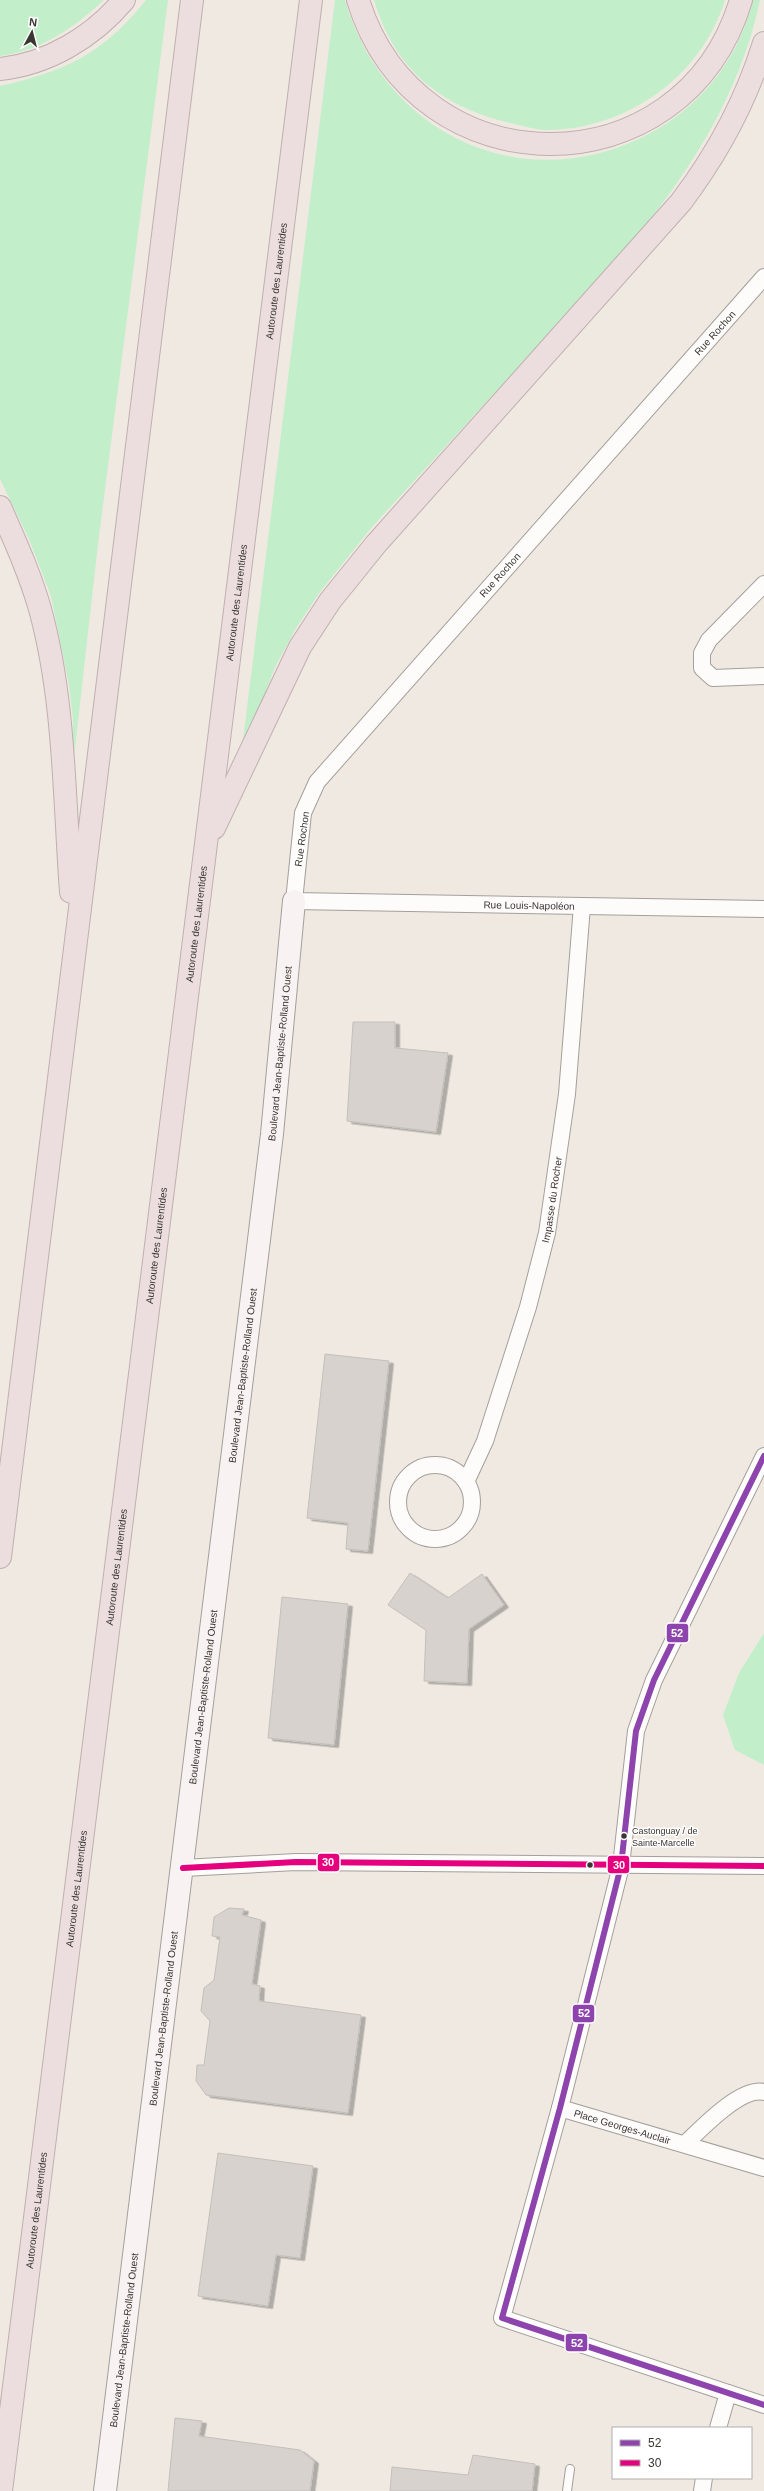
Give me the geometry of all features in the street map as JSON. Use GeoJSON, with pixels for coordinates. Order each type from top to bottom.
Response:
{"type":"FeatureCollection","features":[{"type":"Feature","properties":{"kind":"highway"},"geometry":{"type":"LineString","coordinates":[[0,69],[24,65],[64,49],[99,25],[124,0]]}},
{"type":"Feature","properties":{"kind":"highway"},"geometry":{"type":"LineString","coordinates":[[0,1557],[192,0]]}},
{"type":"Feature","properties":{"kind":"highway","name":"Autoroute des Laurentides"},"geometry":{"type":"LineString","coordinates":[[1,2491],[311,0]]}},
{"type":"Feature","properties":{"kind":"highway"},"geometry":{"type":"LineString","coordinates":[[358,0],[368,28],[386,58],[417,93],[429,103],[453,119],[495,137],[522,143],[547,145],[577,143],[611,135],[643,122],[671,104],[695,82],[712,61],[729,31],[741,0]]}},
{"type":"Feature","properties":{"kind":"highway"},"geometry":{"type":"LineString","coordinates":[[206,845],[286,674],[313,626],[376,544],[681,202],[708,164],[731,124],[752,78],[764,43]]}},
{"type":"Feature","properties":{"kind":"highway"},"geometry":{"type":"LineString","coordinates":[[0,507],[25,564],[39,607],[49,650],[61,745],[75,941]]}},
{"type":"Feature","properties":{"kind":"street","name":"Rue Rochon"},"geometry":{"type":"LineString","coordinates":[[294,901],[303,813],[317,782],[764,277]]}},
{"type":"Feature","properties":{"kind":"street"},"geometry":{"type":"LineString","coordinates":[[764,584],[710,640],[702,653],[702,668],[713,678],[764,676]]}},
{"type":"Feature","properties":{"kind":"street","name":"Rue Louis-Napoléon"},"geometry":{"type":"LineString","coordinates":[[294,901],[764,909]]}},
{"type":"Feature","properties":{"kind":"street","name":"Boulevard Jean-Baptiste-Rolland Ouest"},"geometry":{"type":"LineString","coordinates":[[105,2491],[183,1868],[272,1134],[294,901]]}},
{"type":"Feature","properties":{"kind":"street","name":"Impasse du Rocher"},"geometry":{"type":"LineString","coordinates":[[466,1482],[487,1434],[528,1307],[547,1233],[567,1094],[582,906]]}},
{"type":"Feature","properties":{"kind":"street"},"geometry":{"type":"LineString","coordinates":[[764,1456],[654,1680],[638,1723],[621,1866],[560,2108],[502,2318],[764,2405]]}},
{"type":"Feature","properties":{"kind":"street"},"geometry":{"type":"LineString","coordinates":[[434,1465],[447,1467],[458,1473],[466,1482],[471,1492],[472,1504],[469,1516],[463,1526],[454,1534],[443,1538],[430,1538],[419,1535],[409,1528],[402,1518],[399,1506],[399,1494],[404,1483],[412,1474],[422,1467],[434,1465]]}},
{"type":"Feature","properties":{"kind":"street"},"geometry":{"type":"LineString","coordinates":[[183,1868],[296,1862],[621,1866],[764,1866]]}},
{"type":"Feature","properties":{"kind":"street","name":"Place Georges-Auclair"},"geometry":{"type":"LineString","coordinates":[[685,2144],[718,2114],[740,2098],[764,2092]]}},
{"type":"Feature","properties":{"kind":"street","name":"Place Georges-Auclair"},"geometry":{"type":"LineString","coordinates":[[560,2108],[764,2168]]}},
{"type":"Feature","properties":{"kind":"street"},"geometry":{"type":"LineString","coordinates":[[718,2427],[728,2393]]}},
{"type":"Feature","properties":{"kind":"street"},"geometry":{"type":"LineString","coordinates":[[702,2491],[704,2479]]}},
{"type":"Feature","properties":{"kind":"lane"},"geometry":{"type":"LineString","coordinates":[[567,2491],[570,2469]]}},
{"type":"Feature","properties":{"kind":"green space"},"geometry":{"type":"Polygon","coordinates":[[[0,0],[104,0],[69,28],[43,43],[29,49],[0,56],[0,0]]]}},
{"type":"Feature","properties":{"kind":"green space"},"geometry":{"type":"Polygon","coordinates":[[[146,0],[168,0],[98,544],[72,775],[73,719],[69,685],[51,596],[29,539],[0,479],[0,86],[45,74],[82,58],[114,34],[130,19],[146,0]]]}},
{"type":"Feature","properties":{"kind":"green space"},"geometry":{"type":"Polygon","coordinates":[[[335,0],[345,0],[365,48],[393,89],[428,121],[468,144],[513,157],[560,159],[608,151],[656,130],[674,119],[705,91],[718,75],[730,57],[739,39],[747,20],[752,0],[760,0],[751,35],[740,68],[725,101],[691,162],[671,191],[627,248],[372,527],[320,592],[296,628],[275,667],[247,740],[243,740],[335,0]]]}},
{"type":"Feature","properties":{"kind":"green space"},"geometry":{"type":"Polygon","coordinates":[[[374,0],[725,0],[714,27],[699,52],[681,73],[659,92],[635,107],[609,119],[581,127],[547,130],[526,127],[485,116],[462,107],[442,95],[424,81],[408,65],[394,46],[383,24],[374,0]]]}},
{"type":"Feature","properties":{"kind":"green space"},"geometry":{"type":"Polygon","coordinates":[[[764,1633],[764,1765],[735,1750],[723,1715],[739,1673],[764,1633]]]}},
{"type":"Feature","properties":{"kind":"building"},"geometry":{"type":"Polygon","coordinates":[[[353,1022],[395,1022],[395,1048],[448,1053],[436,1132],[347,1121],[353,1022]]]}},
{"type":"Feature","properties":{"kind":"building"},"geometry":{"type":"Polygon","coordinates":[[[325,1354],[389,1361],[368,1551],[346,1549],[348,1523],[307,1518],[325,1354]]]}},
{"type":"Feature","properties":{"kind":"building"},"geometry":{"type":"Polygon","coordinates":[[[410,1573],[448,1598],[482,1574],[504,1605],[469,1629],[467,1683],[424,1681],[426,1630],[388,1605],[410,1573]]]}},
{"type":"Feature","properties":{"kind":"building"},"geometry":{"type":"Polygon","coordinates":[[[282,1597],[348,1604],[334,1745],[268,1738],[282,1597]]]}},
{"type":"Feature","properties":{"kind":"building"},"geometry":{"type":"Polygon","coordinates":[[[229,1908],[244,1909],[242,1915],[261,1920],[252,1984],[260,1986],[259,2001],[361,2015],[348,2113],[206,2095],[196,2081],[197,2065],[204,2065],[210,2021],[201,2011],[204,1988],[214,1980],[220,1937],[212,1936],[214,1917],[229,1908]]]}},
{"type":"Feature","properties":{"kind":"building"},"geometry":{"type":"Polygon","coordinates":[[[218,2153],[313,2166],[300,2258],[276,2255],[268,2306],[198,2296],[218,2153]]]}},
{"type":"Feature","properties":{"kind":"building"},"geometry":{"type":"Polygon","coordinates":[[[175,2418],[202,2421],[199,2436],[300,2450],[314,2461],[310,2491],[168,2491],[175,2418]]]}},
{"type":"Feature","properties":{"kind":"building"},"geometry":{"type":"Polygon","coordinates":[[[473,2455],[535,2464],[532,2491],[390,2491],[392,2467],[468,2475],[473,2455]]]}},
{"type":"Feature","properties":{"kind":"transit line","name":"52"},"geometry":{"type":"LineString","coordinates":[[764,1456],[654,1680],[636,1731],[621,1866],[560,2108],[502,2318],[764,2405]]}},
{"type":"Feature","properties":{"kind":"transit line","name":"30"},"geometry":{"type":"LineString","coordinates":[[183,1868],[296,1862],[764,1866]]}},
{"type":"Feature","properties":{"kind":"place","name":"Castonguay / de Sainte-Marcelle"},"geometry":{"type":"Point","coordinates":[624,1836]}}]}
